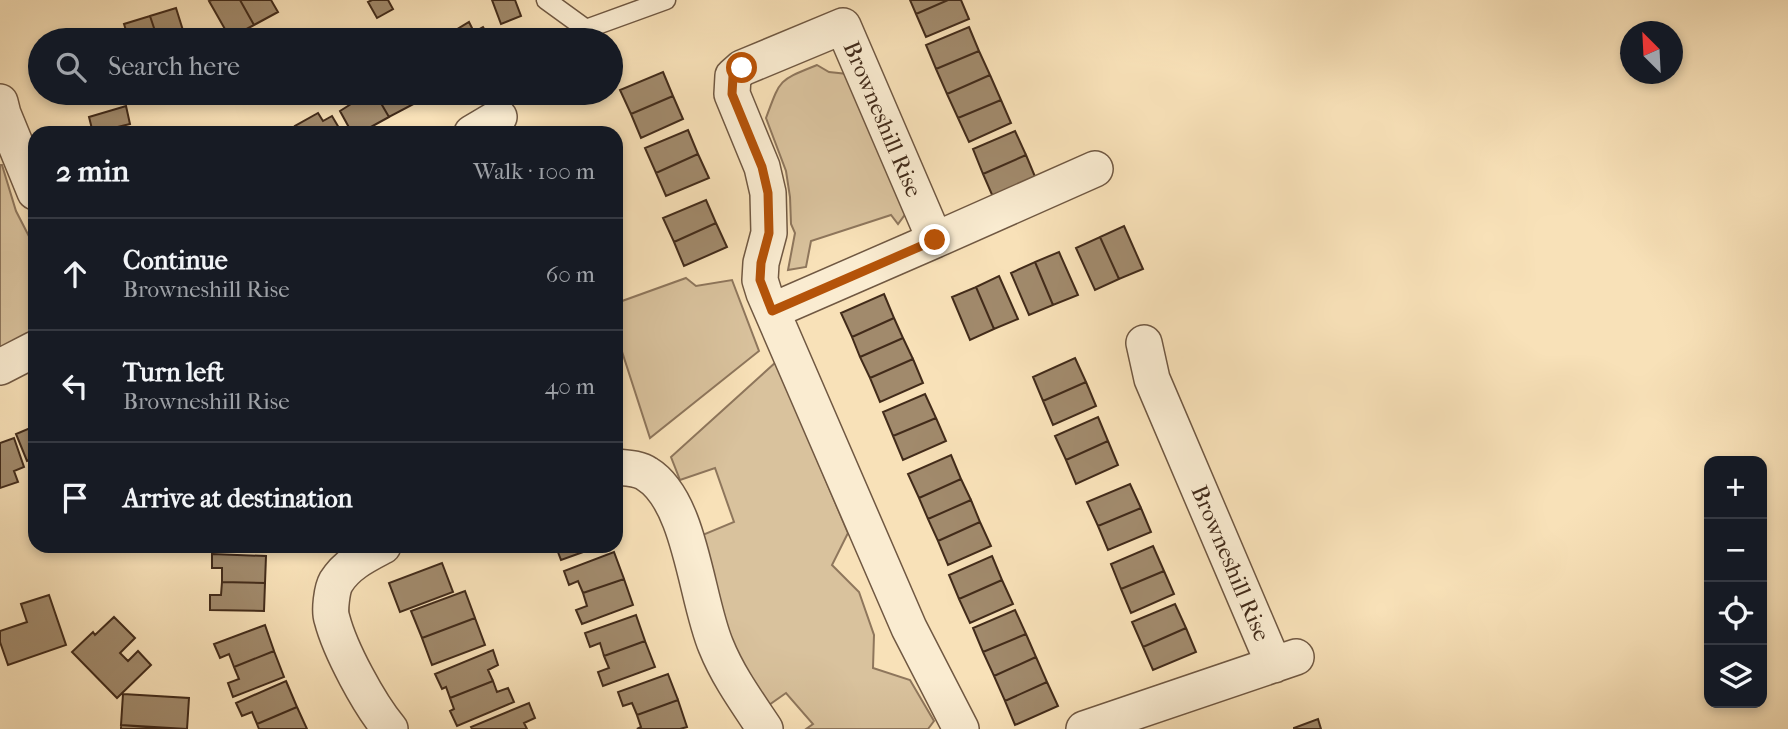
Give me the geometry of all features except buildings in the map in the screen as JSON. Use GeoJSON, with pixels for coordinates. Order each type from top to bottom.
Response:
{"type":"FeatureCollection","features":[{"type":"Feature","properties":{"kind":"street","name":"Browneshill Rise"},"geometry":{"type":"LineString","coordinates":[[935,240],[842,26],[742,68],[733,76],[732,94],[762,167],[768,193],[769,233],[761,263],[760,280],[909,628],[961,729]]}},
{"type":"Feature","properties":{"kind":"street"},"geometry":{"type":"LineString","coordinates":[[0,102],[28,175]]}},
{"type":"Feature","properties":{"kind":"street"},"geometry":{"type":"LineString","coordinates":[[772,311],[1096,169]]}},
{"type":"Feature","properties":{"kind":"street","name":"Browneshill Rise"},"geometry":{"type":"LineString","coordinates":[[1084,729],[1285,661],[1152,379],[1144,343]]}},
{"type":"Feature","properties":{"kind":"street"},"geometry":{"type":"LineString","coordinates":[[0,367],[28,353]]}},
{"type":"Feature","properties":{"kind":"street"},"geometry":{"type":"LineString","coordinates":[[623,468],[644,471],[656,480],[679,513],[715,645],[736,687],[765,729]]}},
{"type":"Feature","properties":{"kind":"street"},"geometry":{"type":"LineString","coordinates":[[370,553],[358,559],[335,583],[331,616],[346,653],[380,718],[390,729]]}},
{"type":"Feature","properties":{"kind":"lane"},"geometry":{"type":"LineString","coordinates":[[546,0],[585,28]]}},
{"type":"Feature","properties":{"kind":"lane"},"geometry":{"type":"LineString","coordinates":[[589,28],[666,0]]}},
{"type":"Feature","properties":{"kind":"shaded area"},"geometry":{"type":"Polygon","coordinates":[[[817,65],[829,72],[857,75],[909,209],[898,224],[891,215],[811,241],[806,267],[788,270],[795,233],[791,224],[790,197],[786,171],[766,118],[782,82],[817,65]]]}},
{"type":"Feature","properties":{"kind":"shaded area"},"geometry":{"type":"Polygon","coordinates":[[[2,165],[16,211],[28,234],[28,347],[0,361],[2,165]]]}},
{"type":"Feature","properties":{"kind":"shaded area"},"geometry":{"type":"Polygon","coordinates":[[[686,278],[696,286],[732,280],[759,351],[650,438],[623,355],[623,301],[686,278]]]}},
{"type":"Feature","properties":{"kind":"shaded area"},"geometry":{"type":"Polygon","coordinates":[[[776,362],[848,533],[832,565],[859,592],[874,635],[873,668],[910,680],[934,721],[928,729],[806,729],[813,724],[786,693],[766,707],[723,630],[700,536],[734,522],[715,468],[680,480],[671,457],[776,362]]]}},
{"type":"Feature","properties":{"kind":"route"},"geometry":{"type":"LineString","coordinates":[[742,68],[733,76],[732,94],[762,167],[768,193],[769,233],[761,263],[760,280],[772,311],[935,240]]}}]}
